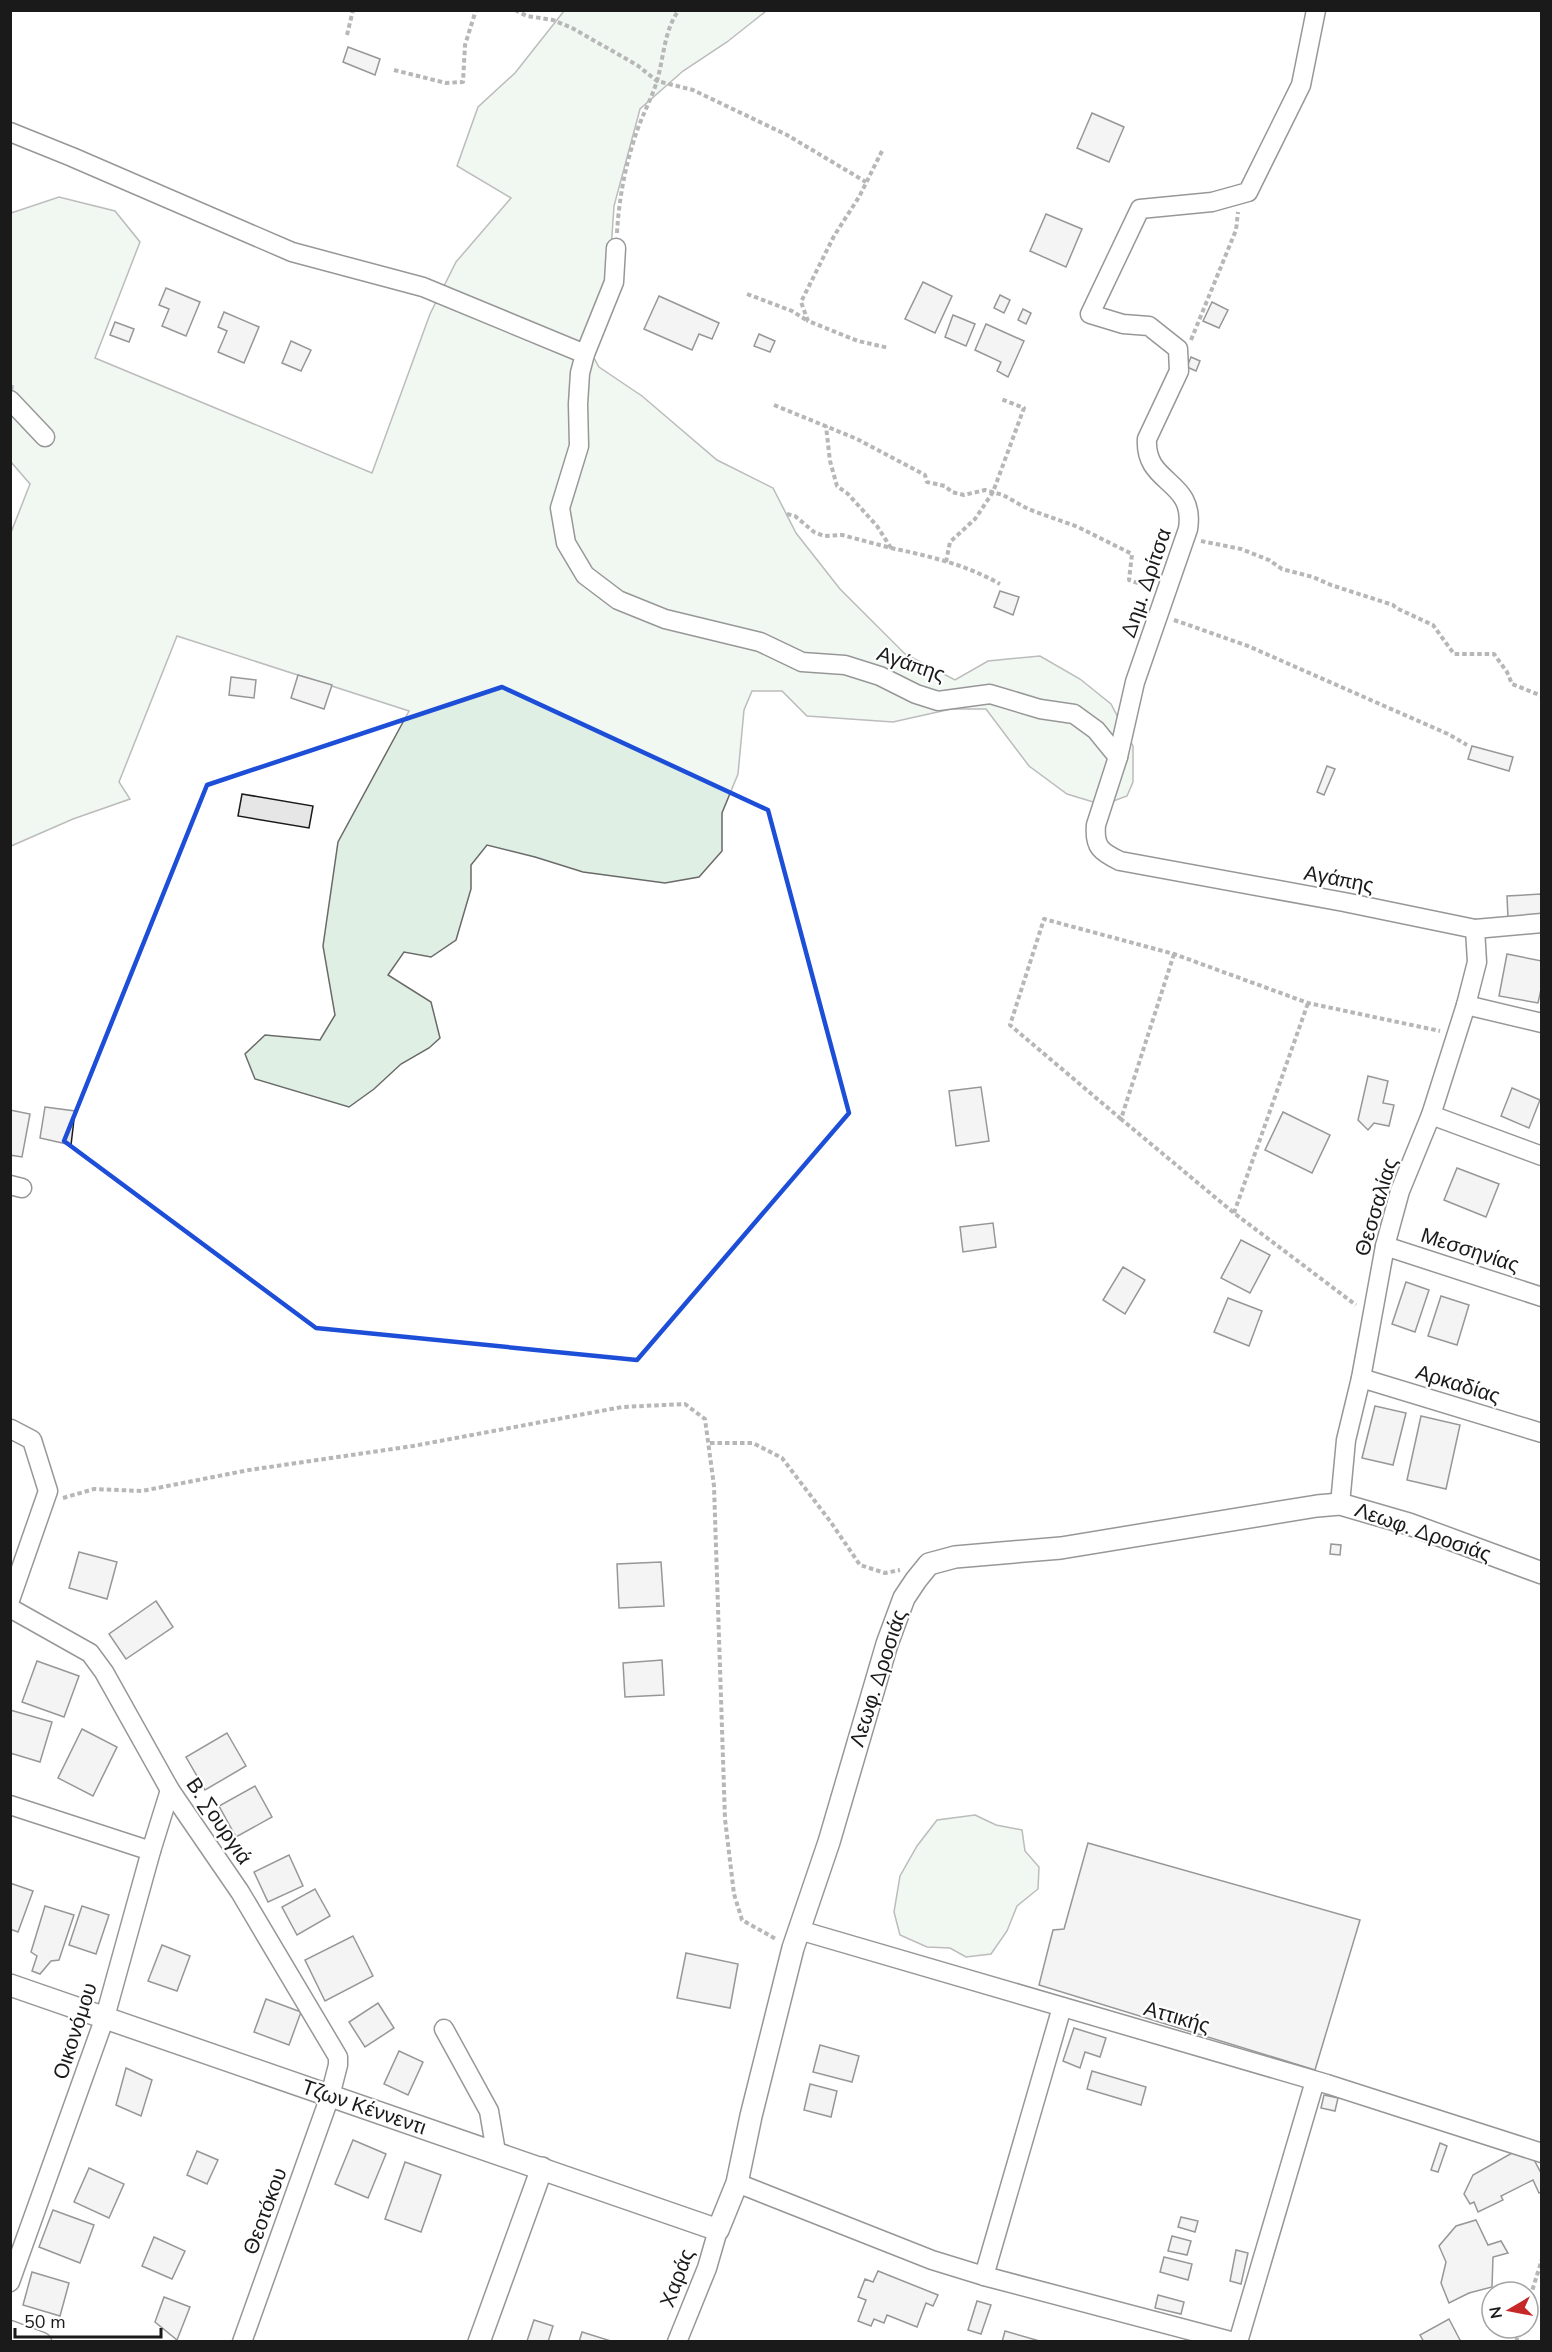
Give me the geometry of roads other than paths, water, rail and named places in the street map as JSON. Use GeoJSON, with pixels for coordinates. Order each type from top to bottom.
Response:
{"type":"FeatureCollection","features":[{"type":"Feature","properties":{"kind":"street","name":"Δημ. Δρίτσα"},"geometry":{"type":"LineString","coordinates":[[1118,757],[1135,682],[1167,593],[1190,518],[1186,499],[1156,470],[1147,448],[1148,439],[1179,371],[1178,349],[1149,326],[1123,324],[1090,314],[1140,209],[1212,202],[1248,192],[1301,85],[1316,10]]}},
{"type":"Feature","properties":{"kind":"street"},"geometry":{"type":"LineString","coordinates":[[10,132],[292,252],[423,287],[585,354]]}},
{"type":"Feature","properties":{"kind":"street","name":"Αγάπης"},"geometry":{"type":"LineString","coordinates":[[616,248],[614,282],[585,354],[580,374],[579,446],[560,508],[566,543],[585,575],[618,600],[665,620],[760,642],[802,662],[844,665],[880,676],[916,694],[938,701],[990,694],[1040,709],[1074,714],[1096,730],[1118,757],[1096,825],[1098,847],[1114,858],[1476,929]]}},
{"type":"Feature","properties":{"kind":"street"},"geometry":{"type":"LineString","coordinates":[[10,400],[45,437]]}},
{"type":"Feature","properties":{"kind":"street"},"geometry":{"type":"LineString","coordinates":[[1476,929],[1542,923]]}},
{"type":"Feature","properties":{"kind":"street","name":"Θεσσαλίας"},"geometry":{"type":"LineString","coordinates":[[1340,1504],[1346,1440],[1361,1378],[1385,1246],[1400,1191],[1431,1115],[1466,1005],[1477,962],[1476,929]]}},
{"type":"Feature","properties":{"kind":"street"},"geometry":{"type":"LineString","coordinates":[[1466,1005],[1542,1023]]}},
{"type":"Feature","properties":{"kind":"street"},"geometry":{"type":"LineString","coordinates":[[1431,1115],[1542,1156]]}},
{"type":"Feature","properties":{"kind":"street","name":"Μεσσηνίας"},"geometry":{"type":"LineString","coordinates":[[1385,1246],[1542,1297]]}},
{"type":"Feature","properties":{"kind":"street","name":"Αρκαδίας"},"geometry":{"type":"LineString","coordinates":[[1361,1378],[1542,1433]]}},
{"type":"Feature","properties":{"kind":"street"},"geometry":{"type":"LineString","coordinates":[[10,1600],[45,1503],[47,1486],[34,1444],[29,1436],[11,1429]]}},
{"type":"Feature","properties":{"kind":"street","name":"Λεωφ. Δροσιάς"},"geometry":{"type":"LineString","coordinates":[[718,2230],[737,2183],[751,2116],[796,1939],[828,1842],[887,1644],[904,1598],[930,1564],[955,1557],[1061,1548],[1340,1504],[1409,1524],[1542,1573]]}},
{"type":"Feature","properties":{"kind":"street","name":"Β. Σουργιά"},"geometry":{"type":"LineString","coordinates":[[10,1608],[90,1653],[104,1672],[170,1790],[240,1892],[336,2053],[339,2061],[330,2096]]}},
{"type":"Feature","properties":{"kind":"street","name":"Οικονόμου"},"geometry":{"type":"LineString","coordinates":[[10,2282],[105,2017],[150,1851],[170,1790]]}},
{"type":"Feature","properties":{"kind":"street"},"geometry":{"type":"LineString","coordinates":[[10,1805],[150,1851]]}},
{"type":"Feature","properties":{"kind":"street","name":"Αττικής"},"geometry":{"type":"LineString","coordinates":[[796,1939],[1062,2007],[1315,2081],[1542,2153]]}},
{"type":"Feature","properties":{"kind":"street","name":"Τζων Κέννεντι"},"geometry":{"type":"LineString","coordinates":[[10,1985],[718,2230]]}},
{"type":"Feature","properties":{"kind":"street"},"geometry":{"type":"LineString","coordinates":[[984,2276],[1062,2007]]}},
{"type":"Feature","properties":{"kind":"street"},"geometry":{"type":"LineString","coordinates":[[444,2029],[489,2111],[496,2152]]}},
{"type":"Feature","properties":{"kind":"street"},"geometry":{"type":"LineString","coordinates":[[737,2183],[932,2260],[984,2276],[1236,2342],[1315,2081]]}},
{"type":"Feature","properties":{"kind":"street","name":"Θεοτόκου"},"geometry":{"type":"LineString","coordinates":[[242,2342],[330,2096]]}},
{"type":"Feature","properties":{"kind":"street"},"geometry":{"type":"LineString","coordinates":[[479,2342],[542,2168]]}},
{"type":"Feature","properties":{"kind":"street","name":"Χαράς"},"geometry":{"type":"LineString","coordinates":[[676,2342],[707,2268],[718,2230]]}},
{"type":"Feature","properties":{"kind":"street"},"geometry":{"type":"LineString","coordinates":[[10,2330],[42,2342]]}}]}
